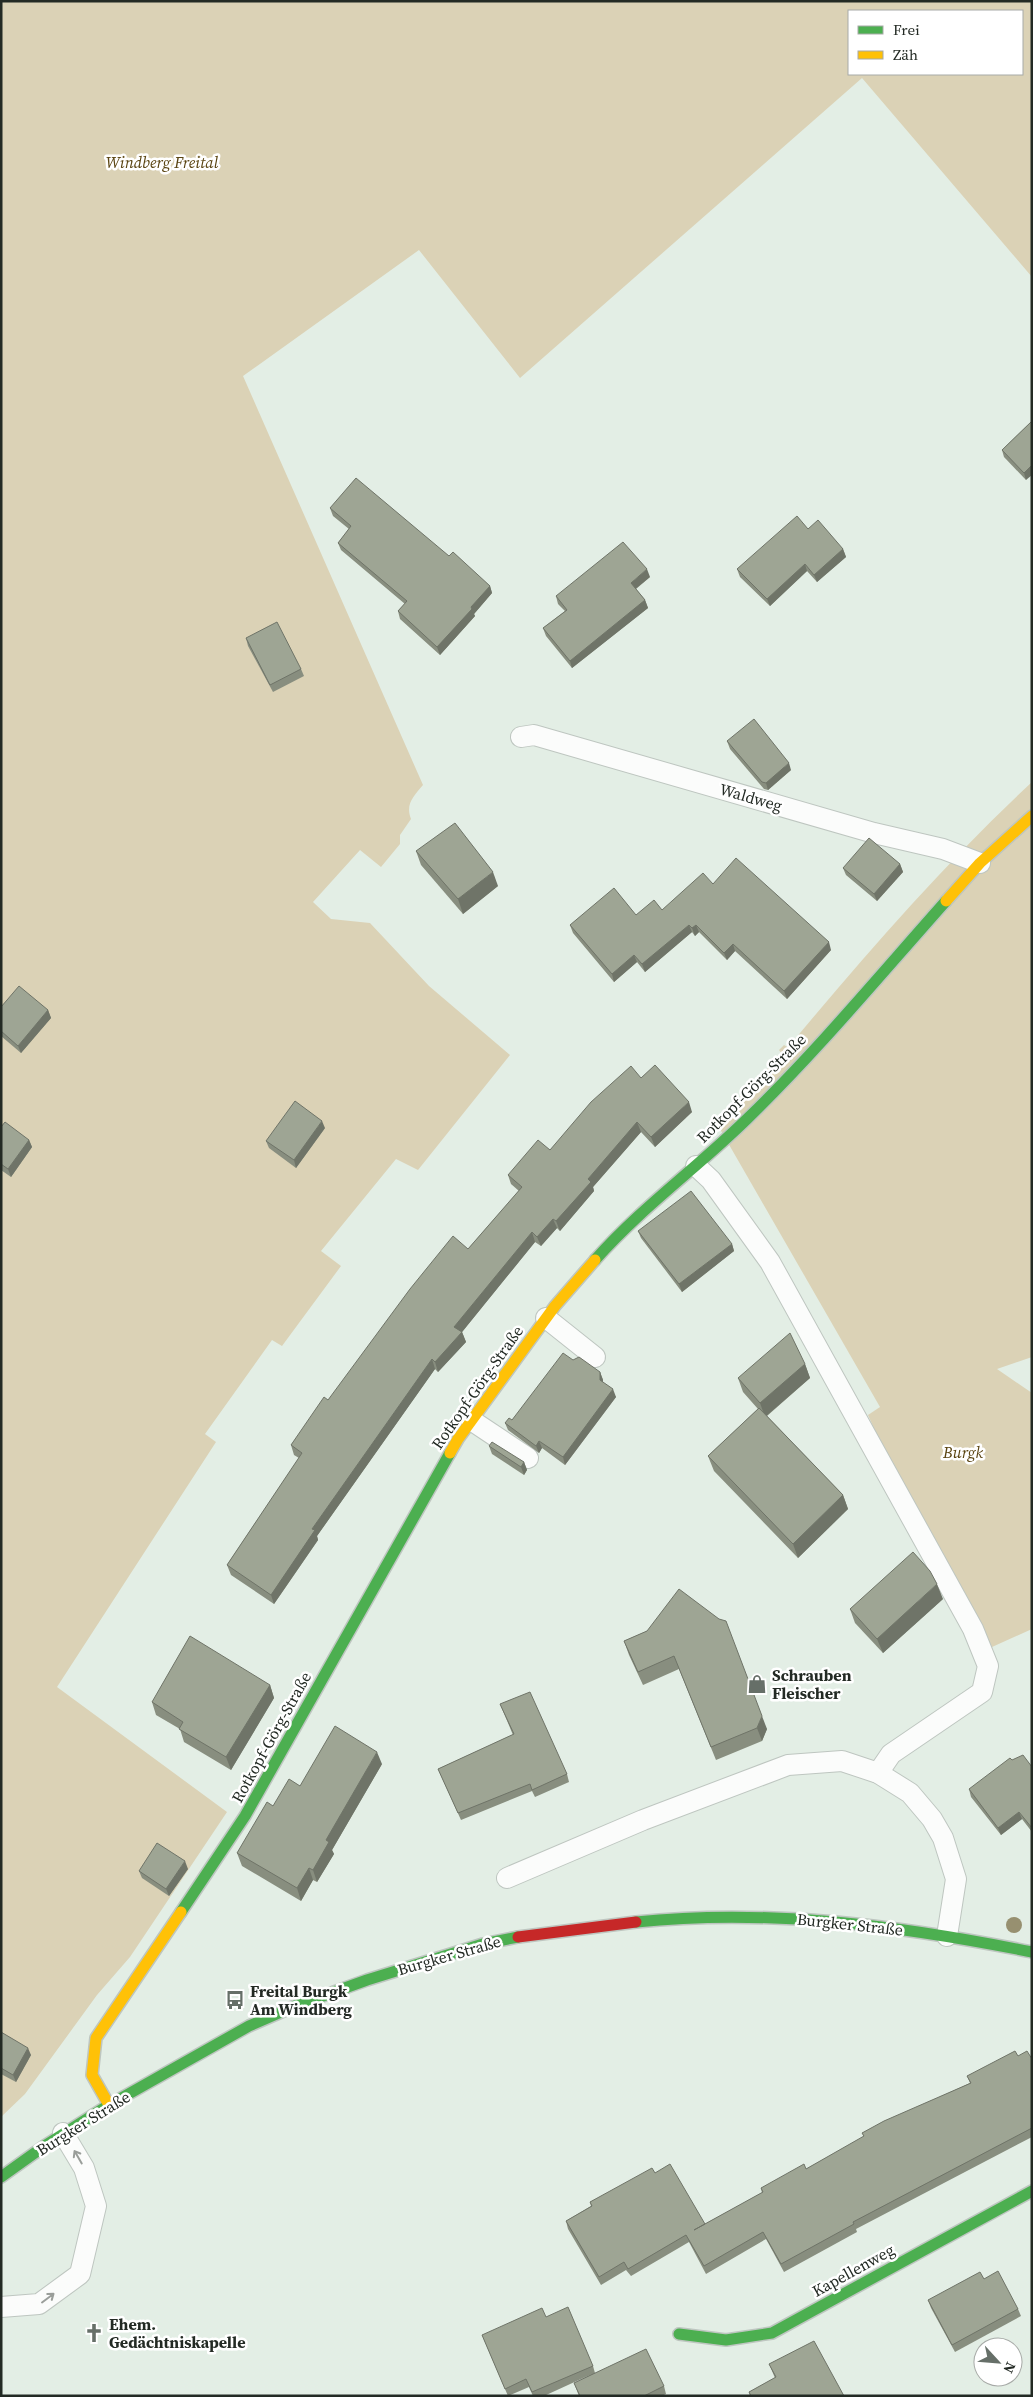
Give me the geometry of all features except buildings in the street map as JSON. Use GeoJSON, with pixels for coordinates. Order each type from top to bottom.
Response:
{"type":"FeatureCollection","features":[{"type":"Feature","properties":{"kind":"street","name":"Rotkopf-Görg-Straße"},"geometry":{"type":"LineString","coordinates":[[109,2105],[92,2075],[96,2038],[245,1816],[458,1439],[471,1420],[546,1318],[623,1228],[696,1166],[783,1083],[980,863],[1032,816]]}},
{"type":"Feature","properties":{"kind":"street","name":"Burgker Straße"},"geometry":{"type":"LineString","coordinates":[[1,2177],[63,2133],[109,2105],[248,2027],[308,2000],[397,1969],[506,1938],[633,1921],[718,1916],[807,1918],[893,1927],[1032,1952]]}},
{"type":"Feature","properties":{"kind":"street","name":"Kapellenweg"},"geometry":{"type":"LineString","coordinates":[[679,2334],[726,2340],[772,2333],[1032,2191]]}},
{"type":"Feature","properties":{"kind":"lane","name":"Waldweg"},"geometry":{"type":"LineString","coordinates":[[521,736],[534,735],[865,830],[943,849],[980,863]]}},
{"type":"Feature","properties":{"kind":"lane"},"geometry":{"type":"LineString","coordinates":[[696,1166],[711,1180],[770,1262],[973,1629],[988,1666],[982,1692],[891,1754],[878,1773]]}},
{"type":"Feature","properties":{"kind":"lane"},"geometry":{"type":"LineString","coordinates":[[546,1318],[595,1357]]}},
{"type":"Feature","properties":{"kind":"lane"},"geometry":{"type":"LineString","coordinates":[[471,1420],[528,1458]]}},
{"type":"Feature","properties":{"kind":"lane"},"geometry":{"type":"LineString","coordinates":[[507,1878],[643,1820],[788,1765],[842,1761],[878,1773],[910,1793],[932,1819],[942,1838],[956,1879],[948,1936]]}},
{"type":"Feature","properties":{"kind":"lane"},"geometry":{"type":"LineString","coordinates":[[1,2307],[39,2304],[80,2274],[96,2206],[84,2168],[63,2133]]}},
{"type":"Feature","properties":{"kind":"green space","name":"Windberg Freital"},"geometry":{"type":"Polygon","coordinates":[[[1,1],[1032,1],[1032,277],[862,78],[520,378],[419,250],[243,376],[423,785],[410,805],[409,814],[411,819],[400,835],[400,844],[381,867],[360,850],[313,902],[331,919],[370,923],[429,986],[510,1055],[418,1170],[396,1159],[321,1251],[341,1266],[282,1346],[272,1340],[205,1434],[216,1442],[57,1687],[227,1812],[130,1957],[97,1995],[25,2094],[1,2117],[1,1]]]}},
{"type":"Feature","properties":{"kind":"green space","name":"Burgk"},"geometry":{"type":"Polygon","coordinates":[[[1032,782],[1032,1357],[997,1369],[1032,1393],[1032,1629],[992,1647],[880,1442],[868,1415],[880,1407],[716,1122],[782,1054],[779,1050],[784,1045],[787,1047],[790,1045],[877,943],[937,877],[1032,782]]]}},
{"type":"Feature","properties":{"kind":"traffic: fast"},"geometry":{"type":"LineString","coordinates":[[595,1260],[632,1222],[728,1137],[773,1093],[849,1012],[946,901]]}},
{"type":"Feature","properties":{"kind":"traffic: fast"},"geometry":{"type":"LineString","coordinates":[[181,1912],[245,1816],[450,1453]]}},
{"type":"Feature","properties":{"kind":"traffic: fast"},"geometry":{"type":"LineString","coordinates":[[636,1922],[686,1918],[785,1918],[885,1927],[1032,1952]]}},
{"type":"Feature","properties":{"kind":"traffic: fast"},"geometry":{"type":"LineString","coordinates":[[1,2177],[43,2147],[109,2105],[249,2026],[295,2006],[367,1980],[483,1944],[518,1937]]}},
{"type":"Feature","properties":{"kind":"traffic: fast"},"geometry":{"type":"LineString","coordinates":[[679,2334],[726,2340],[772,2333],[1032,2191]]}},
{"type":"Feature","properties":{"kind":"traffic: slow"},"geometry":{"type":"LineString","coordinates":[[946,901],[980,863],[1032,816]]}},
{"type":"Feature","properties":{"kind":"traffic: slow"},"geometry":{"type":"LineString","coordinates":[[450,1453],[458,1439],[555,1306],[595,1260]]}},
{"type":"Feature","properties":{"kind":"traffic: slow"},"geometry":{"type":"LineString","coordinates":[[109,2105],[92,2075],[96,2038],[181,1912]]}},
{"type":"Feature","properties":{"kind":"traffic: jam"},"geometry":{"type":"LineString","coordinates":[[518,1937],[636,1922]]}},
{"type":"Feature","properties":{"kind":"place","name":"Schrauben Fleischer"},"geometry":{"type":"Point","coordinates":[757,1684]}},
{"type":"Feature","properties":{"kind":"place","name":"Freital Burgk Am Windberg"},"geometry":{"type":"Point","coordinates":[235,2000]}},
{"type":"Feature","properties":{"kind":"place","name":"Ehem. Gedächtniskapelle"},"geometry":{"type":"Point","coordinates":[94,2333]}}]}
